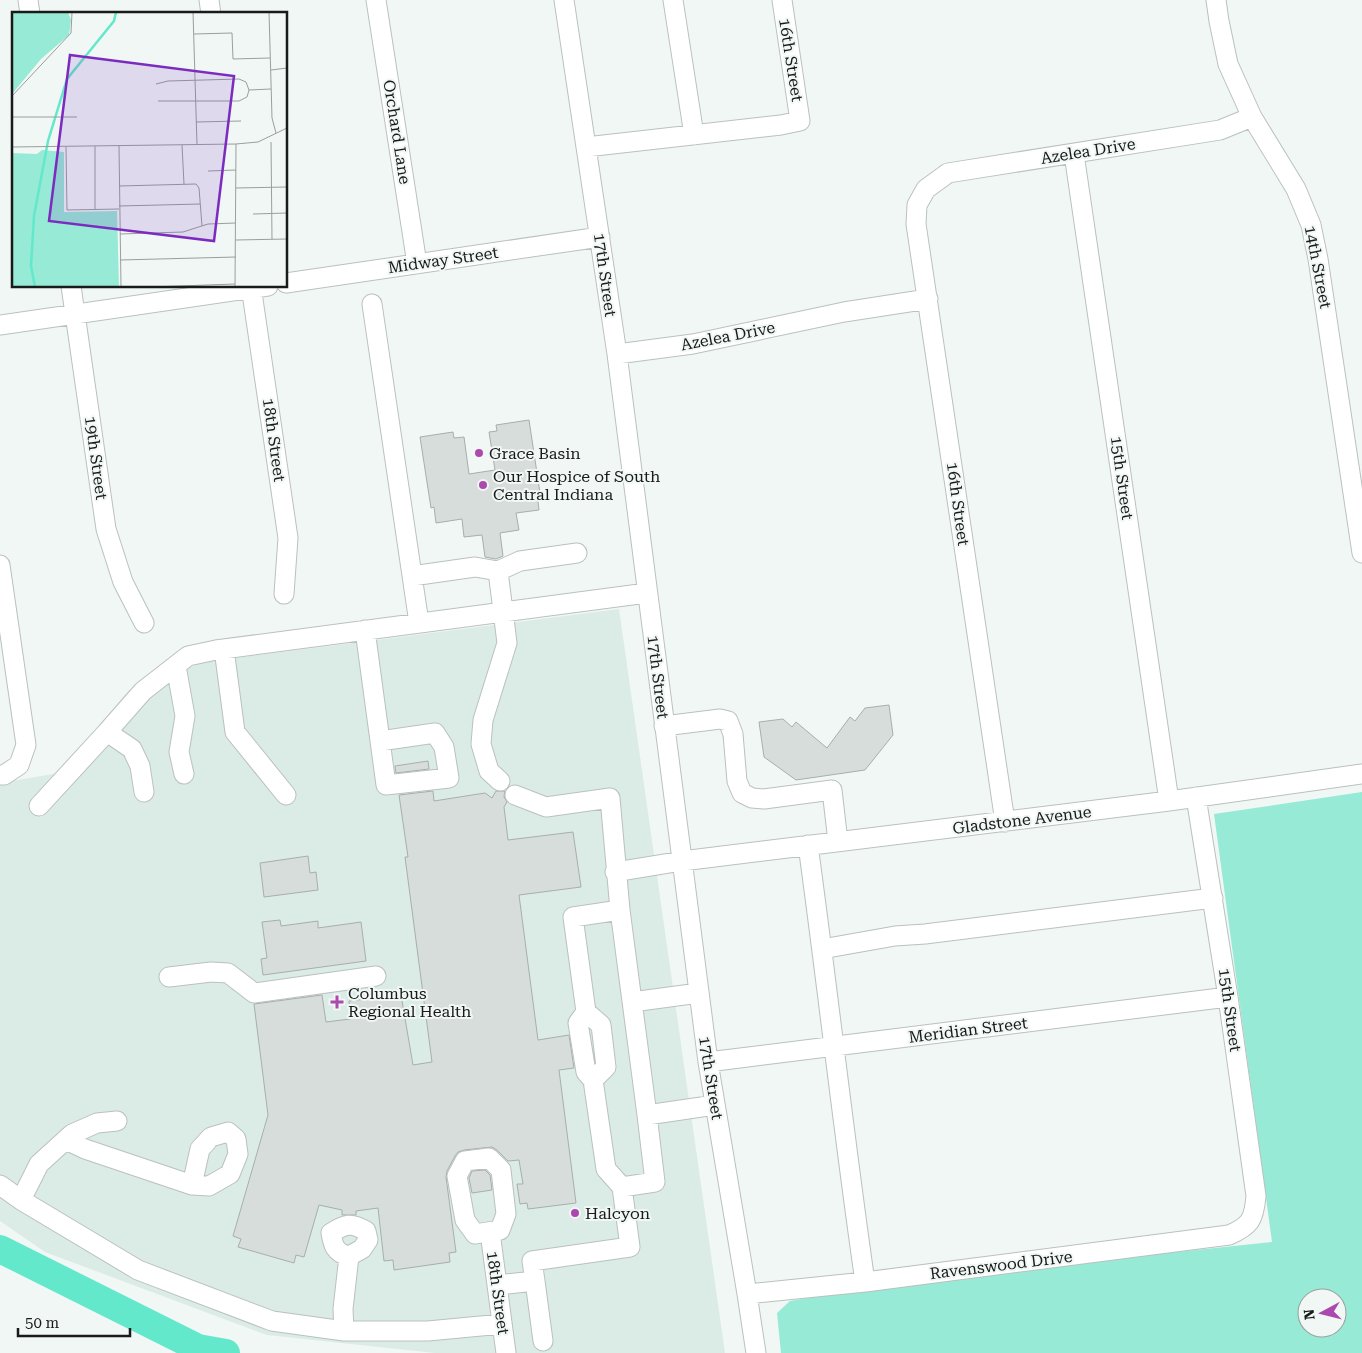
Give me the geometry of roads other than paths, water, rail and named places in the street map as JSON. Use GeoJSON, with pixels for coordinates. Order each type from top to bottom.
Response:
{"type":"FeatureCollection","features":[{"type":"Feature","properties":{"kind":"street","name":"Orchard Lane"},"geometry":{"type":"LineString","coordinates":[[376,0],[417,264]]}},
{"type":"Feature","properties":{"kind":"street","name":"17th Street"},"geometry":{"type":"LineString","coordinates":[[564,0],[617,354],[708,1062],[755,1351]]}},
{"type":"Feature","properties":{"kind":"street"},"geometry":{"type":"LineString","coordinates":[[586,147],[694,135],[673,0]]}},
{"type":"Feature","properties":{"kind":"street","name":"16th Street"},"geometry":{"type":"LineString","coordinates":[[694,135],[800,121],[782,0]]}},
{"type":"Feature","properties":{"kind":"street","name":"14th Street"},"geometry":{"type":"LineString","coordinates":[[1216,0],[1228,64],[1252,116],[1296,189],[1311,225],[1318,259],[1362,553]]}},
{"type":"Feature","properties":{"kind":"street","name":"Azelea Drive"},"geometry":{"type":"LineString","coordinates":[[926,189],[948,173],[1220,130],[1252,116]]}},
{"type":"Feature","properties":{"kind":"street","name":"15th Street"},"geometry":{"type":"LineString","coordinates":[[1074,154],[1170,802]]}},
{"type":"Feature","properties":{"kind":"street","name":"16th Street"},"geometry":{"type":"LineString","coordinates":[[926,189],[917,204],[916,224],[1006,822]]}},
{"type":"Feature","properties":{"kind":"street","name":"Midway Street"},"geometry":{"type":"LineString","coordinates":[[288,284],[600,237]]}},
{"type":"Feature","properties":{"kind":"street","name":"19th Street"},"geometry":{"type":"LineString","coordinates":[[71,288],[106,529],[122,582],[144,623]]}},
{"type":"Feature","properties":{"kind":"street"},"geometry":{"type":"LineString","coordinates":[[0,326],[250,288]]}},
{"type":"Feature","properties":{"kind":"street","name":"18th Street"},"geometry":{"type":"LineString","coordinates":[[257,288],[288,538],[284,594]]}},
{"type":"Feature","properties":{"kind":"street","name":"Azelea Drive"},"geometry":{"type":"LineString","coordinates":[[617,354],[693,344],[844,312],[928,299]]}},
{"type":"Feature","properties":{"kind":"street"},"geometry":{"type":"LineString","coordinates":[[372,304],[419,623]]}},
{"type":"Feature","properties":{"kind":"street"},"geometry":{"type":"LineString","coordinates":[[412,576],[476,568],[498,571],[520,561],[577,553]]}},
{"type":"Feature","properties":{"kind":"street"},"geometry":{"type":"LineString","coordinates":[[0,565],[26,745],[19,765],[4,775],[0,775]]}},
{"type":"Feature","properties":{"kind":"street"},"geometry":{"type":"LineString","coordinates":[[498,571],[507,643],[483,720],[481,744],[489,771],[500,781]]}},
{"type":"Feature","properties":{"kind":"street"},"geometry":{"type":"LineString","coordinates":[[39,806],[143,691],[188,656],[224,649],[647,593]]}},
{"type":"Feature","properties":{"kind":"street"},"geometry":{"type":"LineString","coordinates":[[365,630],[380,741]]}},
{"type":"Feature","properties":{"kind":"street"},"geometry":{"type":"LineString","coordinates":[[224,649],[236,732],[286,795]]}},
{"type":"Feature","properties":{"kind":"street"},"geometry":{"type":"LineString","coordinates":[[176,666],[185,716],[179,752],[184,774]]}},
{"type":"Feature","properties":{"kind":"street"},"geometry":{"type":"LineString","coordinates":[[664,726],[720,719],[728,722],[733,734],[737,781],[742,793],[752,798],[764,799],[832,790],[838,842]]}},
{"type":"Feature","properties":{"kind":"street"},"geometry":{"type":"LineString","coordinates":[[107,732],[132,749],[140,766],[144,792]]}},
{"type":"Feature","properties":{"kind":"street","name":"Gladstone Avenue"},"geometry":{"type":"LineString","coordinates":[[615,872],[682,861],[1170,802],[1362,774]]}},
{"type":"Feature","properties":{"kind":"street"},"geometry":{"type":"LineString","coordinates":[[515,795],[546,808],[610,798],[615,872],[655,1182],[622,1187]]}},
{"type":"Feature","properties":{"kind":"street","name":"15th Street"},"geometry":{"type":"LineString","coordinates":[[1196,797],[1228,997],[1256,1196],[1255,1209],[1250,1222]]}},
{"type":"Feature","properties":{"kind":"street"},"geometry":{"type":"LineString","coordinates":[[808,846],[835,1046],[847,1159],[865,1282]]}},
{"type":"Feature","properties":{"kind":"street"},"geometry":{"type":"LineString","coordinates":[[822,949],[895,936],[934,933],[1213,898]]}},
{"type":"Feature","properties":{"kind":"street"},"geometry":{"type":"LineString","coordinates":[[543,1341],[532,1262],[630,1247],[622,1187],[606,1169],[593,1080],[606,1067],[601,1025],[586,1012],[573,917],[620,910]]}},
{"type":"Feature","properties":{"kind":"street"},"geometry":{"type":"LineString","coordinates":[[168,977],[210,972],[228,973],[254,993],[376,976]]}},
{"type":"Feature","properties":{"kind":"street"},"geometry":{"type":"LineString","coordinates":[[632,1002],[699,992]]}},
{"type":"Feature","properties":{"kind":"street","name":"Meridian Street"},"geometry":{"type":"LineString","coordinates":[[708,1062],[1228,997]]}},
{"type":"Feature","properties":{"kind":"street"},"geometry":{"type":"LineString","coordinates":[[647,1115],[715,1105]]}},
{"type":"Feature","properties":{"kind":"street"},"geometry":{"type":"LineString","coordinates":[[21,1200],[39,1164],[72,1134],[97,1123],[117,1121]]}},
{"type":"Feature","properties":{"kind":"street"},"geometry":{"type":"LineString","coordinates":[[66,1140],[85,1149],[192,1185]]}},
{"type":"Feature","properties":{"kind":"street"},"geometry":{"type":"LineString","coordinates":[[0,1185],[21,1200],[138,1270],[272,1321],[344,1331],[428,1331],[502,1324]]}},
{"type":"Feature","properties":{"kind":"street","name":"Ravenswood Drive"},"geometry":{"type":"LineString","coordinates":[[747,1294],[865,1282],[1229,1236],[1241,1230],[1250,1222]]}},
{"type":"Feature","properties":{"kind":"street","name":"18th Street"},"geometry":{"type":"LineString","coordinates":[[490,1232],[506,1348]]}},
{"type":"Feature","properties":{"kind":"street"},"geometry":{"type":"LineString","coordinates":[[344,1331],[349,1256]]}},
{"type":"Feature","properties":{"kind":"street"},"geometry":{"type":"LineString","coordinates":[[497,1285],[535,1281]]}},
{"type":"Feature","properties":{"kind":"waterway"},"geometry":{"type":"LineString","coordinates":[[0,1249],[198,1348],[226,1353]]}},
{"type":"Feature","properties":{"kind":"place","name":"Grace Basin"},"geometry":{"type":"Point","coordinates":[479,453]}},
{"type":"Feature","properties":{"kind":"place","name":"Our Hospice of South Central Indiana"},"geometry":{"type":"Point","coordinates":[483,485]}},
{"type":"Feature","properties":{"kind":"place","name":"Columbus Regional Health"},"geometry":{"type":"Point","coordinates":[337,1002]}},
{"type":"Feature","properties":{"kind":"place","name":"Halcyon"},"geometry":{"type":"Point","coordinates":[575,1213]}}]}
